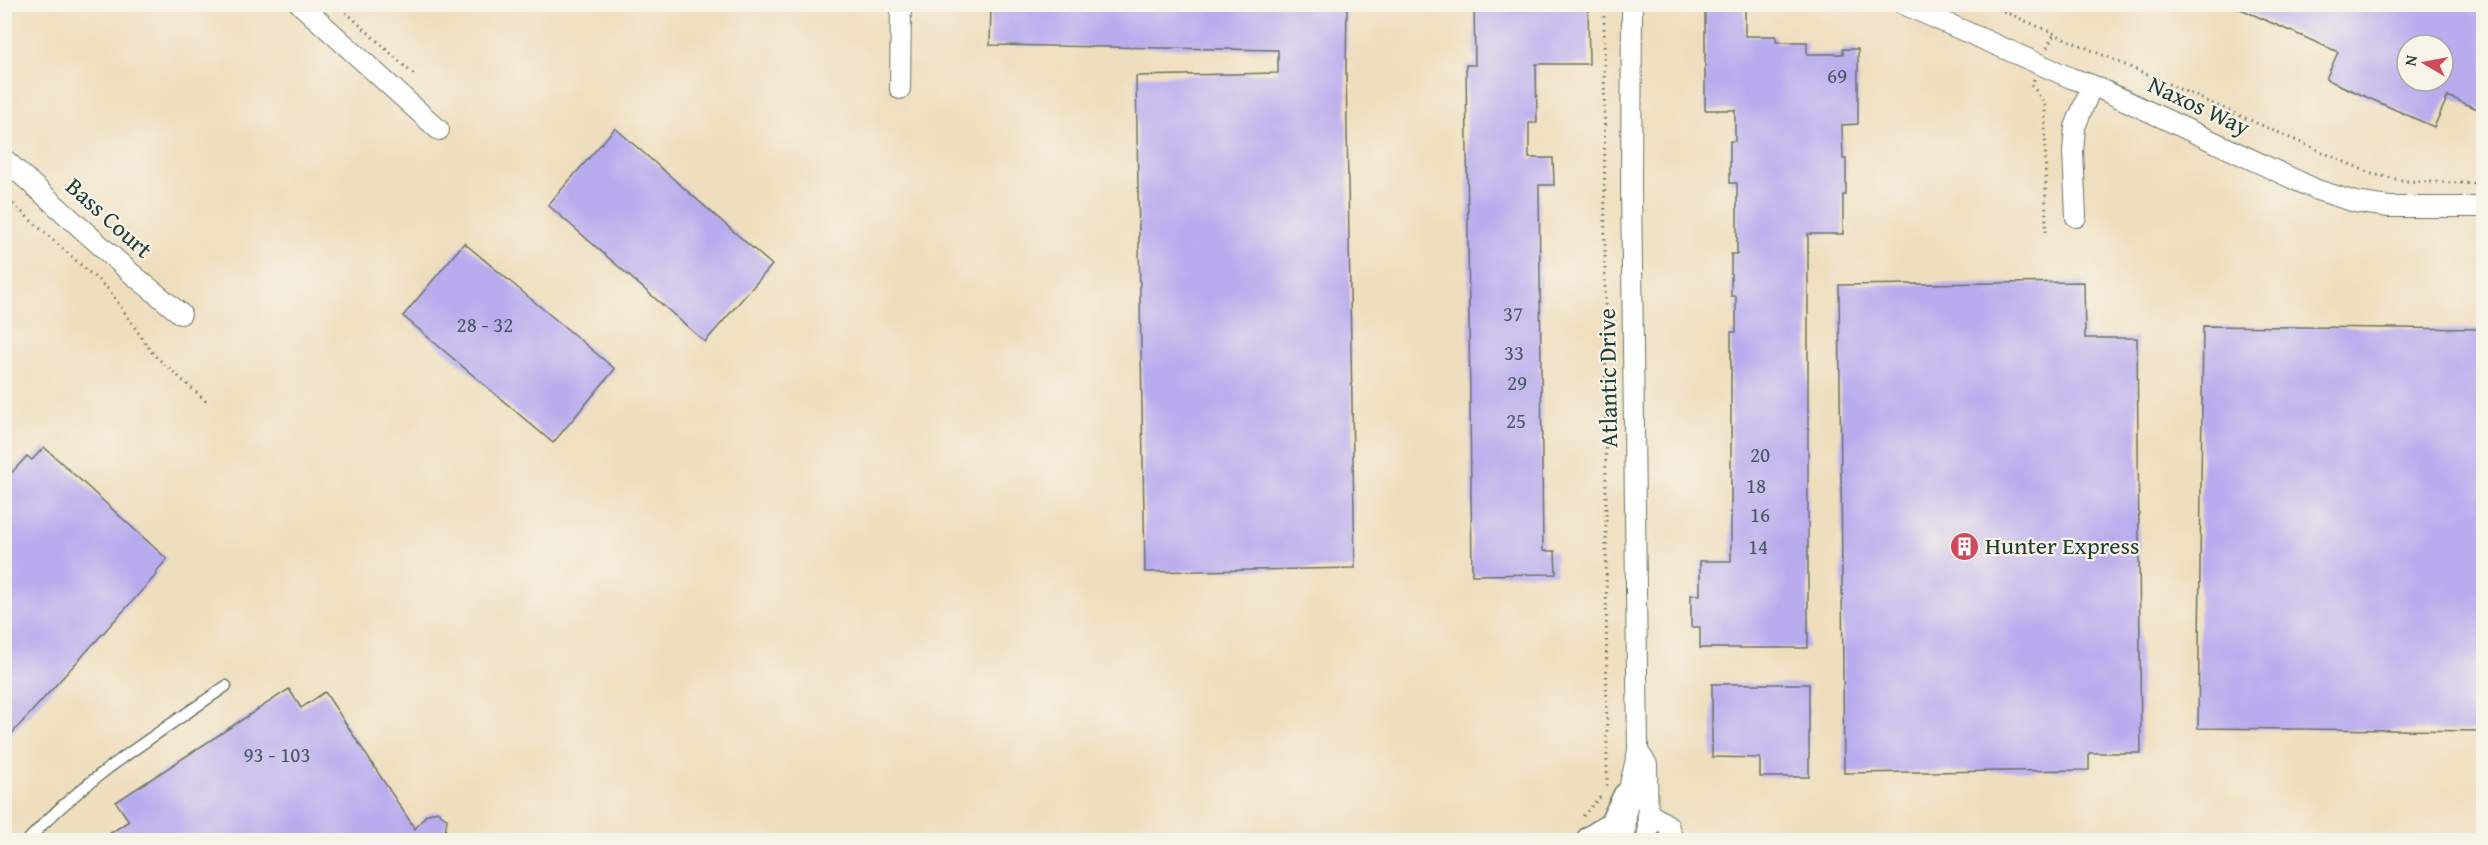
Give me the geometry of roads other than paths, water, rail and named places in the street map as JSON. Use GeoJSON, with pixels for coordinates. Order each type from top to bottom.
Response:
{"type":"FeatureCollection","features":[{"type":"Feature","properties":{"kind":"main road"},"geometry":{"type":"LineString","coordinates":[[1591,840],[1613,826],[1638,805]]}},
{"type":"Feature","properties":{"kind":"street"},"geometry":{"type":"LineString","coordinates":[[300,4],[439,130]]}},
{"type":"Feature","properties":{"kind":"street"},"geometry":{"type":"LineString","coordinates":[[900,89],[901,4]]}},
{"type":"Feature","properties":{"kind":"street","name":"Atlantic Drive"},"geometry":{"type":"LineString","coordinates":[[1632,4],[1631,186],[1638,805],[1648,840]]}},
{"type":"Feature","properties":{"kind":"street","name":"Naxos Way"},"geometry":{"type":"LineString","coordinates":[[1903,4],[2092,85],[2317,190],[2355,202],[2389,207],[2484,207]]}},
{"type":"Feature","properties":{"kind":"street"},"geometry":{"type":"LineString","coordinates":[[2076,217],[2073,151],[2075,128],[2092,85]]}},
{"type":"Feature","properties":{"kind":"street","name":"Bass Court"},"geometry":{"type":"LineString","coordinates":[[4,159],[131,273],[181,314]]}},
{"type":"Feature","properties":{"kind":"street"},"geometry":{"type":"LineString","coordinates":[[1638,805],[1668,825],[1673,840]]}},
{"type":"Feature","properties":{"kind":"street","name":"Atlantic Drive"},"geometry":{"type":"LineString","coordinates":[[1625,840],[1638,805]]}},
{"type":"Feature","properties":{"kind":"lane"},"geometry":{"type":"LineString","coordinates":[[27,840],[44,822],[99,775],[226,686]]}},
{"type":"Feature","properties":{"kind":"place","name":"Hunter Express"},"geometry":{"type":"Point","coordinates":[1964,546]}}]}
